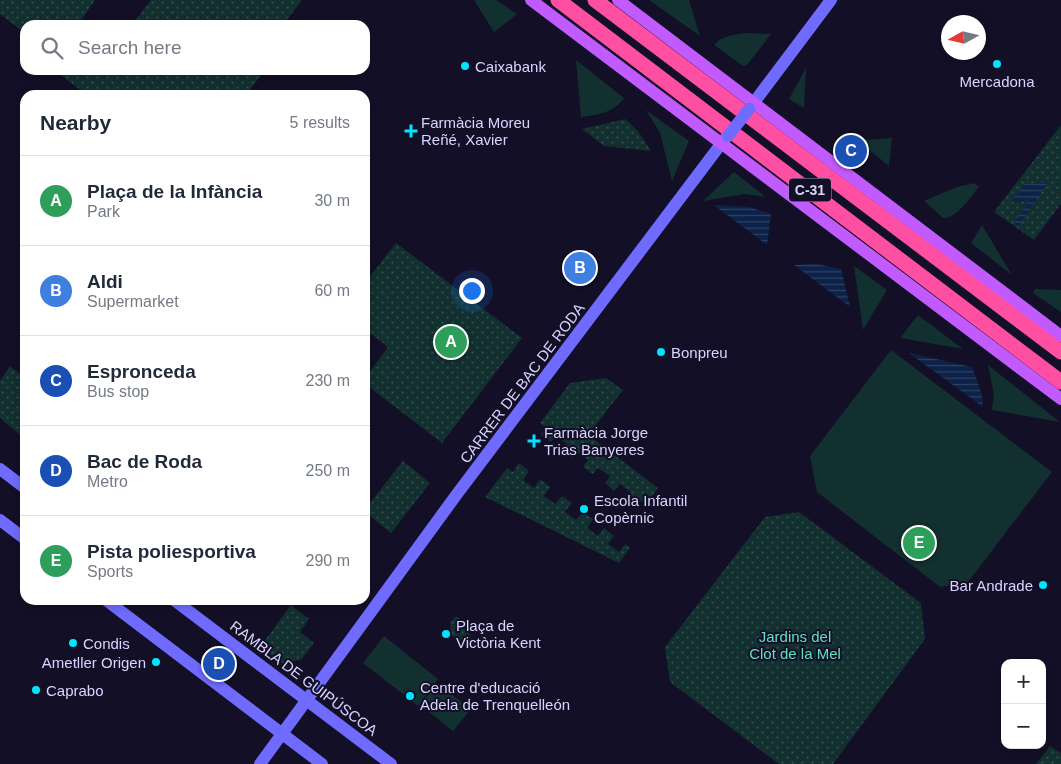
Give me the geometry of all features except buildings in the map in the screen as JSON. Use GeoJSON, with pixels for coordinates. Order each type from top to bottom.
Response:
{"type":"FeatureCollection","features":[{"type":"Feature","properties":{"kind":"highway","name":"C-31"},"geometry":{"type":"LineString","coordinates":[[558,0],[1061,382]]}},
{"type":"Feature","properties":{"kind":"highway","name":"C-31"},"geometry":{"type":"LineString","coordinates":[[595,0],[1061,352]]}},
{"type":"Feature","properties":{"kind":"main road"},"geometry":{"type":"LineString","coordinates":[[531,0],[725,140],[1061,399]]}},
{"type":"Feature","properties":{"kind":"main road"},"geometry":{"type":"LineString","coordinates":[[618,0],[751,106],[1061,336]]}},
{"type":"Feature","properties":{"kind":"main road","name":"CARRER DE BAC DE RODA"},"geometry":{"type":"LineString","coordinates":[[260,764],[457,494],[831,0]]}},
{"type":"Feature","properties":{"kind":"main road"},"geometry":{"type":"LineString","coordinates":[[0,469],[20,484]]}},
{"type":"Feature","properties":{"kind":"main road"},"geometry":{"type":"LineString","coordinates":[[0,520],[20,535]]}},
{"type":"Feature","properties":{"kind":"main road"},"geometry":{"type":"LineString","coordinates":[[113,605],[322,764]]}},
{"type":"Feature","properties":{"kind":"main road","name":"RAMBLA DE GUIPÚSCOA"},"geometry":{"type":"LineString","coordinates":[[181,605],[391,764]]}},
{"type":"Feature","properties":{"kind":"green space"},"geometry":{"type":"Polygon","coordinates":[[[0,0],[95,0],[81,20],[20,20],[20,29],[0,14],[0,0]]]}},
{"type":"Feature","properties":{"kind":"green space"},"geometry":{"type":"Polygon","coordinates":[[[151,0],[302,0],[287,20],[136,20],[151,0]]]}},
{"type":"Feature","properties":{"kind":"green space"},"geometry":{"type":"Polygon","coordinates":[[[474,0],[496,0],[517,14],[494,32],[474,0]]]}},
{"type":"Feature","properties":{"kind":"green space"},"geometry":{"type":"Polygon","coordinates":[[[649,0],[689,0],[700,36],[649,0]]]}},
{"type":"Feature","properties":{"kind":"green space"},"geometry":{"type":"Polygon","coordinates":[[[744,33],[771,34],[747,65],[743,66],[714,45],[724,38],[744,33]]]}},
{"type":"Feature","properties":{"kind":"green space"},"geometry":{"type":"Polygon","coordinates":[[[576,60],[624,98],[620,103],[605,112],[581,117],[576,60]]]}},
{"type":"Feature","properties":{"kind":"green space"},"geometry":{"type":"Polygon","coordinates":[[[806,68],[804,108],[789,99],[806,68]]]}},
{"type":"Feature","properties":{"kind":"green space"},"geometry":{"type":"Polygon","coordinates":[[[61,75],[261,75],[250,90],[80,90],[61,75]]]}},
{"type":"Feature","properties":{"kind":"green space"},"geometry":{"type":"Polygon","coordinates":[[[646,110],[689,141],[672,181],[660,133],[646,110]]]}},
{"type":"Feature","properties":{"kind":"green space"},"geometry":{"type":"Polygon","coordinates":[[[625,119],[638,131],[651,151],[604,146],[582,129],[625,119]]]}},
{"type":"Feature","properties":{"kind":"green space"},"geometry":{"type":"Polygon","coordinates":[[[1061,125],[1061,204],[1034,240],[994,212],[1061,125]]]}},
{"type":"Feature","properties":{"kind":"green space"},"geometry":{"type":"Polygon","coordinates":[[[854,138],[865,140],[892,138],[889,166],[854,138]]]}},
{"type":"Feature","properties":{"kind":"green space"},"geometry":{"type":"Polygon","coordinates":[[[734,172],[766,197],[745,194],[703,201],[734,172]]]}},
{"type":"Feature","properties":{"kind":"green space"},"geometry":{"type":"Polygon","coordinates":[[[974,183],[979,187],[958,211],[948,218],[943,218],[924,201],[957,187],[974,183]]]}},
{"type":"Feature","properties":{"kind":"green space"},"geometry":{"type":"Polygon","coordinates":[[[982,225],[1012,275],[971,243],[982,225]]]}},
{"type":"Feature","properties":{"kind":"green space"},"geometry":{"type":"Polygon","coordinates":[[[396,243],[522,338],[442,443],[370,388],[370,371],[388,347],[370,333],[370,277],[396,243]]]}},
{"type":"Feature","properties":{"kind":"green space"},"geometry":{"type":"Polygon","coordinates":[[[854,266],[887,290],[863,330],[854,266]]]}},
{"type":"Feature","properties":{"kind":"green space"},"geometry":{"type":"Polygon","coordinates":[[[1035,289],[1061,290],[1061,312],[1033,293],[1035,289]]]}},
{"type":"Feature","properties":{"kind":"green space"},"geometry":{"type":"Polygon","coordinates":[[[918,315],[963,349],[900,338],[918,315]]]}},
{"type":"Feature","properties":{"kind":"green space"},"geometry":{"type":"Polygon","coordinates":[[[891,350],[1052,472],[968,582],[940,587],[817,492],[810,456],[891,350]]]}},
{"type":"Feature","properties":{"kind":"green space"},"geometry":{"type":"Polygon","coordinates":[[[988,365],[1060,422],[992,410],[994,394],[988,365]]]}},
{"type":"Feature","properties":{"kind":"green space"},"geometry":{"type":"Polygon","coordinates":[[[10,366],[20,374],[20,435],[0,418],[0,381],[10,366]]]}},
{"type":"Feature","properties":{"kind":"green space"},"geometry":{"type":"Polygon","coordinates":[[[606,378],[623,390],[588,435],[658,488],[647,504],[641,500],[636,507],[626,499],[631,492],[620,484],[614,491],[605,483],[610,476],[598,468],[593,474],[583,467],[588,460],[577,452],[572,458],[562,451],[567,444],[556,436],[551,442],[541,435],[546,428],[540,423],[570,383],[606,378]]]}},
{"type":"Feature","properties":{"kind":"green space"},"geometry":{"type":"Polygon","coordinates":[[[403,461],[430,483],[391,533],[370,516],[370,503],[403,461]]]}},
{"type":"Feature","properties":{"kind":"green space"},"geometry":{"type":"Polygon","coordinates":[[[519,463],[529,471],[523,480],[534,488],[540,479],[550,487],[544,496],[555,504],[562,496],[572,503],[565,512],[576,520],[583,512],[593,519],[587,528],[598,536],[604,528],[614,536],[608,544],[619,552],[625,544],[630,548],[619,563],[485,497],[507,468],[513,472],[519,463]]]}},
{"type":"Feature","properties":{"kind":"green space","name":"Jardins del Clot de la Mel"},"geometry":{"type":"Polygon","coordinates":[[[799,512],[921,603],[925,639],[833,764],[779,764],[670,682],[665,647],[765,517],[799,512]]]}},
{"type":"Feature","properties":{"kind":"green space"},"geometry":{"type":"Polygon","coordinates":[[[291,605],[309,619],[300,632],[314,643],[301,660],[281,663],[260,647],[291,605]]]}},
{"type":"Feature","properties":{"kind":"green space"},"geometry":{"type":"Polygon","coordinates":[[[455,617],[459,618],[471,636],[470,642],[461,643],[451,635],[450,623],[455,617]]]}},
{"type":"Feature","properties":{"kind":"green space"},"geometry":{"type":"Polygon","coordinates":[[[384,636],[438,679],[418,706],[363,663],[384,636]]]}},
{"type":"Feature","properties":{"kind":"green space"},"geometry":{"type":"Polygon","coordinates":[[[437,683],[471,709],[453,731],[420,705],[437,683]]]}},
{"type":"Feature","properties":{"kind":"green space"},"geometry":{"type":"Polygon","coordinates":[[[1050,746],[1061,753],[1061,764],[1036,764],[1050,746]]]}},
{"type":"Feature","properties":{"kind":"water"},"geometry":{"type":"Polygon","coordinates":[[[1048,182],[1018,226],[1014,223],[1029,201],[1011,202],[1025,184],[1048,182]]]}},
{"type":"Feature","properties":{"kind":"water"},"geometry":{"type":"Polygon","coordinates":[[[714,205],[749,207],[771,214],[767,245],[714,205]]]}},
{"type":"Feature","properties":{"kind":"water"},"geometry":{"type":"Polygon","coordinates":[[[816,264],[841,269],[850,307],[794,265],[816,264]]]}},
{"type":"Feature","properties":{"kind":"water"},"geometry":{"type":"Polygon","coordinates":[[[909,353],[972,367],[982,395],[983,407],[909,353]]]}},
{"type":"Feature","properties":{"kind":"place","name":"Mercadona"},"geometry":{"type":"Point","coordinates":[997,64]}},
{"type":"Feature","properties":{"kind":"place","name":"Caixabank"},"geometry":{"type":"Point","coordinates":[465,66]}},
{"type":"Feature","properties":{"kind":"place","name":"Farmàcia Moreu Reñé, Xavier"},"geometry":{"type":"Point","coordinates":[411,131]}},
{"type":"Feature","properties":{"kind":"place","name":"Espronceda"},"geometry":{"type":"Point","coordinates":[851,151]}},
{"type":"Feature","properties":{"kind":"place","name":"Aldi"},"geometry":{"type":"Point","coordinates":[580,268]}},
{"type":"Feature","properties":{"kind":"place","name":"Plaça de la Infància"},"geometry":{"type":"Point","coordinates":[451,342]}},
{"type":"Feature","properties":{"kind":"place","name":"Bonpreu"},"geometry":{"type":"Point","coordinates":[661,352]}},
{"type":"Feature","properties":{"kind":"place","name":"Farmàcia Jorge Trias Banyeres"},"geometry":{"type":"Point","coordinates":[534,441]}},
{"type":"Feature","properties":{"kind":"place","name":"Escola Infantil Copèrnic"},"geometry":{"type":"Point","coordinates":[584,509]}},
{"type":"Feature","properties":{"kind":"place","name":"Pista poliesportiva"},"geometry":{"type":"Point","coordinates":[919,543]}},
{"type":"Feature","properties":{"kind":"place","name":"Bar Andrade"},"geometry":{"type":"Point","coordinates":[1043,585]}},
{"type":"Feature","properties":{"kind":"place","name":"Plaça de Victòria Kent"},"geometry":{"type":"Point","coordinates":[446,634]}},
{"type":"Feature","properties":{"kind":"place","name":"Condis"},"geometry":{"type":"Point","coordinates":[73,643]}},
{"type":"Feature","properties":{"kind":"place","name":"Ametller Origen"},"geometry":{"type":"Point","coordinates":[156,662]}},
{"type":"Feature","properties":{"kind":"place","name":"Bac de Roda"},"geometry":{"type":"Point","coordinates":[219,664]}},
{"type":"Feature","properties":{"kind":"place","name":"Caprabo"},"geometry":{"type":"Point","coordinates":[36,690]}},
{"type":"Feature","properties":{"kind":"place","name":"Centre d'educació Adela de Trenquelleón"},"geometry":{"type":"Point","coordinates":[410,696]}}]}
